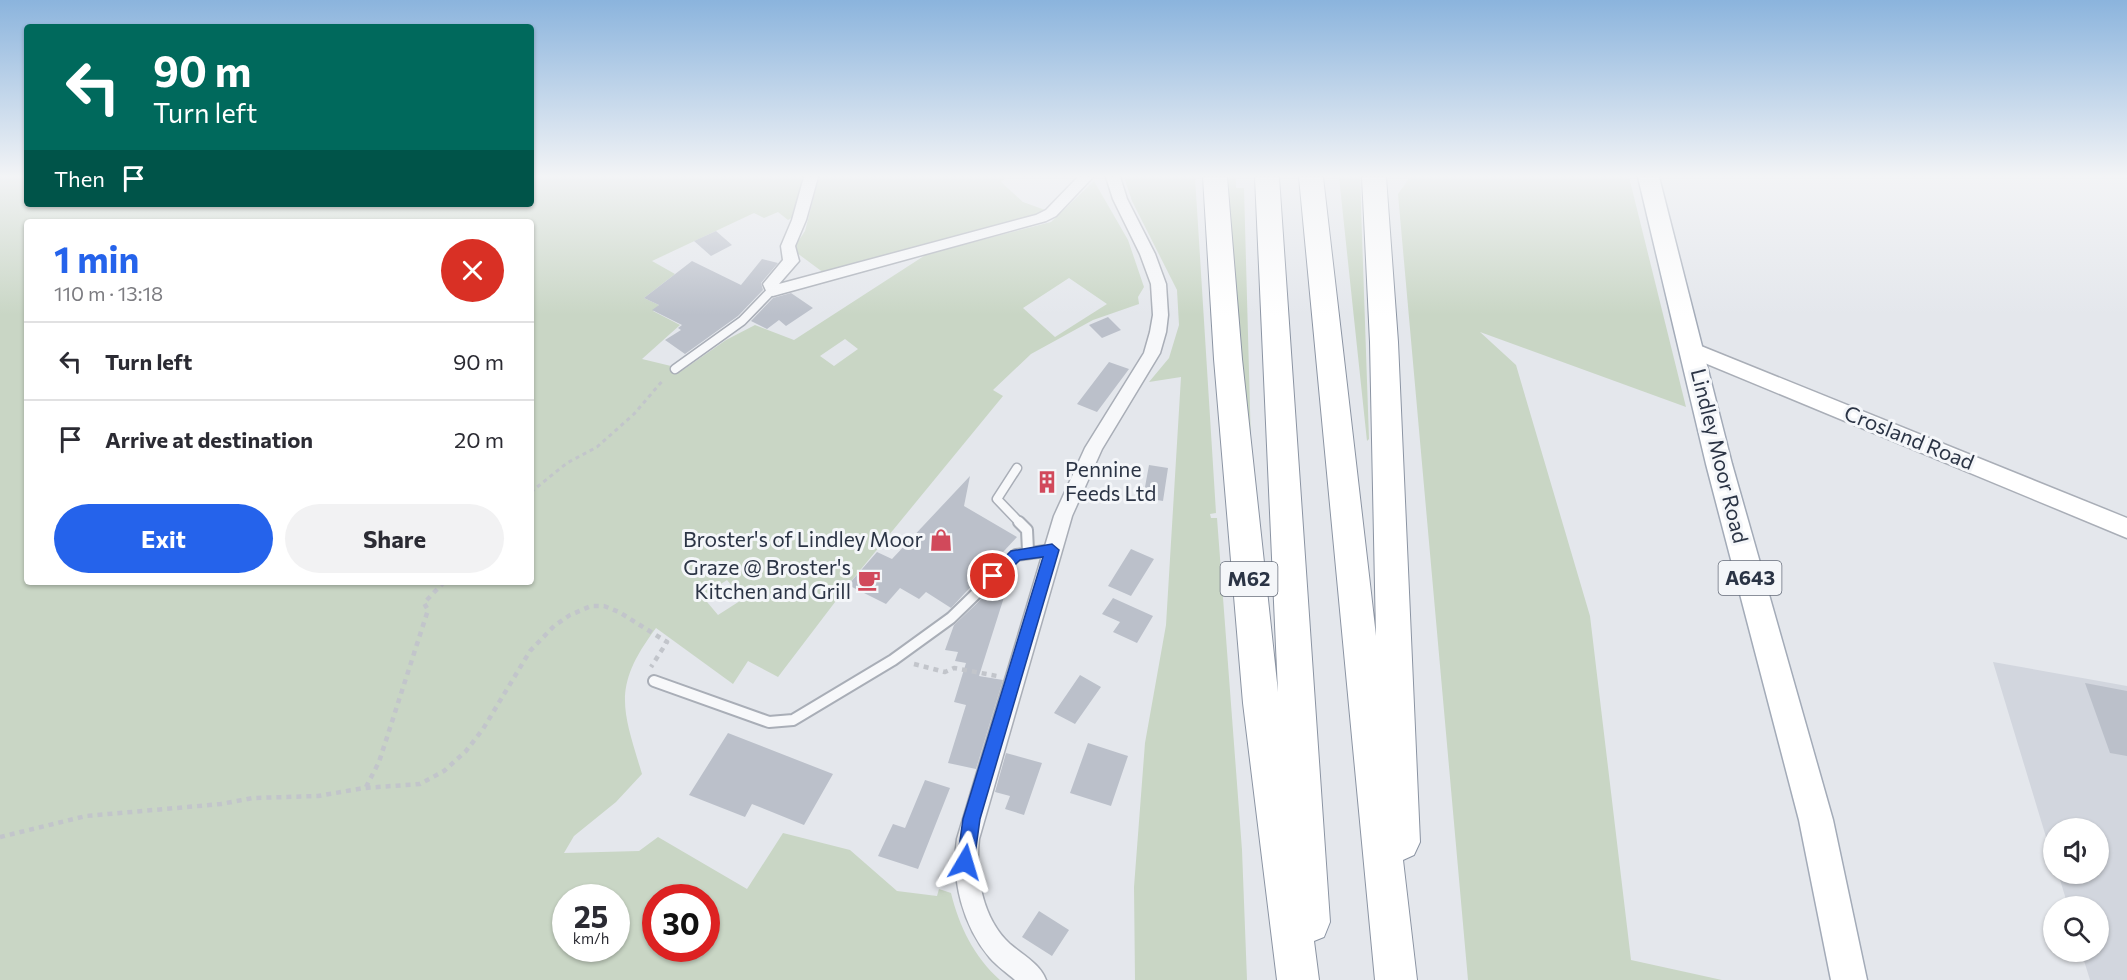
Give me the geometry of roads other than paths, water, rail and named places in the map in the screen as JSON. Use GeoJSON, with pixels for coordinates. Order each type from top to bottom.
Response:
{"type":"FeatureCollection","features":[{"type":"Feature","properties":{"kind":"highway","name":"M62"},"geometry":{"type":"LineString","coordinates":[[1218,223],[1228,359],[1261,703],[1298,980]]}},
{"type":"Feature","properties":{"kind":"highway","name":"M62"},"geometry":{"type":"LineString","coordinates":[[1270,223],[1312,980]]}},
{"type":"Feature","properties":{"kind":"highway"},"geometry":{"type":"LineString","coordinates":[[1315,223],[1396,980]]}},
{"type":"Feature","properties":{"kind":"highway"},"geometry":{"type":"LineString","coordinates":[[1377,223],[1384,353],[1404,980]]}},
{"type":"Feature","properties":{"kind":"main road","name":"Lindley Moor Road"},"geometry":{"type":"LineString","coordinates":[[1660,223],[1719,464],[1816,820],[1849,980]]}},
{"type":"Feature","properties":{"kind":"street"},"geometry":{"type":"LineString","coordinates":[[798,223],[788,246],[790,261],[771,284],[772,290],[1023,223]]}},
{"type":"Feature","properties":{"kind":"street"},"geometry":{"type":"LineString","coordinates":[[1035,980],[1015,966],[986,933],[969,892],[965,862],[972,819],[1012,679],[1073,489],[1094,448],[1152,353],[1160,321],[1161,295],[1158,278],[1131,223]]}},
{"type":"Feature","properties":{"kind":"street","name":"Crosland Road"},"geometry":{"type":"LineString","coordinates":[[1692,349],[2127,528]]}},
{"type":"Feature","properties":{"kind":"lane"},"geometry":{"type":"LineString","coordinates":[[675,369],[742,321],[772,290]]}},
{"type":"Feature","properties":{"kind":"lane"},"geometry":{"type":"LineString","coordinates":[[1017,468],[997,499],[1027,530],[1028,551]]}},
{"type":"Feature","properties":{"kind":"lane"},"geometry":{"type":"LineString","coordinates":[[654,681],[770,722],[780,723],[793,720],[893,660],[951,618],[1007,561],[1028,551],[1052,550]]}},
{"type":"Feature","properties":{"kind":"place","name":"Pennine Feeds Ltd"},"geometry":{"type":"Point","coordinates":[1047,482]}},
{"type":"Feature","properties":{"kind":"place","name":"Broster's of Lindley Moor"},"geometry":{"type":"Point","coordinates":[941,540]}},
{"type":"Feature","properties":{"kind":"place","name":"Graze @ Broster's Kitchen and Grill"},"geometry":{"type":"Point","coordinates":[869,580]}}]}
